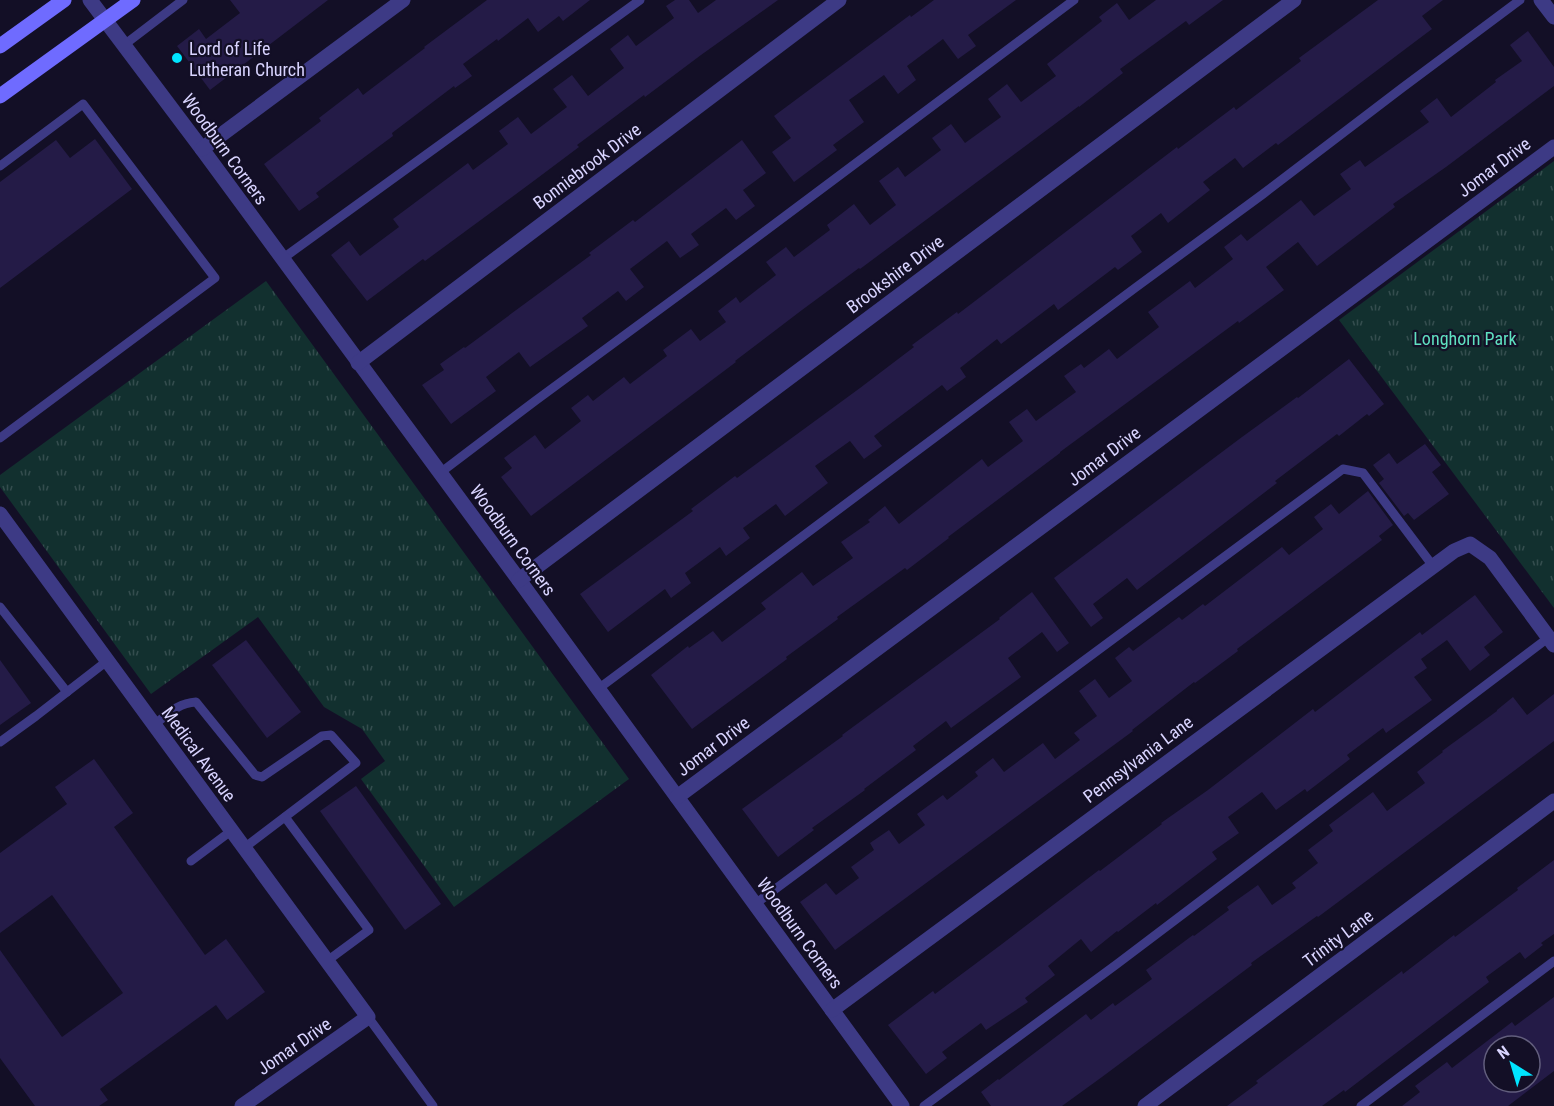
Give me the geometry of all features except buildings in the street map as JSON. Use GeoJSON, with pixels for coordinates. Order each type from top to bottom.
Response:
{"type":"FeatureCollection","features":[{"type":"Feature","properties":{"kind":"main road"},"geometry":{"type":"LineString","coordinates":[[0,46],[63,0]]}},
{"type":"Feature","properties":{"kind":"main road"},"geometry":{"type":"LineString","coordinates":[[0,95],[133,0]]}},
{"type":"Feature","properties":{"kind":"street","name":"Woodburn Corners"},"geometry":{"type":"LineString","coordinates":[[90,0],[519,580],[902,1106]]}},
{"type":"Feature","properties":{"kind":"street"},"geometry":{"type":"LineString","coordinates":[[202,149],[403,0]]}},
{"type":"Feature","properties":{"kind":"street","name":"Bonniebrook Drive"},"geometry":{"type":"LineString","coordinates":[[358,363],[839,0]]}},
{"type":"Feature","properties":{"kind":"street","name":"Brookshire Drive"},"geometry":{"type":"LineString","coordinates":[[519,580],[1294,0]]}},
{"type":"Feature","properties":{"kind":"street"},"geometry":{"type":"LineString","coordinates":[[1541,0],[1554,17]]}},
{"type":"Feature","properties":{"kind":"street","name":"Jomar Drive"},"geometry":{"type":"LineString","coordinates":[[677,797],[1554,147]]}},
{"type":"Feature","properties":{"kind":"street","name":"Medical Avenue"},"geometry":{"type":"LineString","coordinates":[[0,514],[368,1017]]}},
{"type":"Feature","properties":{"kind":"street","name":"Pennsylvania Lane"},"geometry":{"type":"LineString","coordinates":[[832,1010],[1454,551],[1470,544],[1490,558],[1551,641]]}},
{"type":"Feature","properties":{"kind":"street","name":"Trinity Lane"},"geometry":{"type":"LineString","coordinates":[[1145,1106],[1554,801]]}},
{"type":"Feature","properties":{"kind":"street","name":"Jomar Drive"},"geometry":{"type":"LineString","coordinates":[[242,1106],[368,1017]]}},
{"type":"Feature","properties":{"kind":"lane"},"geometry":{"type":"LineString","coordinates":[[124,45],[183,0]]}},
{"type":"Feature","properties":{"kind":"lane"},"geometry":{"type":"LineString","coordinates":[[282,259],[640,0]]}},
{"type":"Feature","properties":{"kind":"lane"},"geometry":{"type":"LineString","coordinates":[[440,473],[1074,0]]}},
{"type":"Feature","properties":{"kind":"lane"},"geometry":{"type":"LineString","coordinates":[[598,689],[1520,0]]}},
{"type":"Feature","properties":{"kind":"lane"},"geometry":{"type":"LineString","coordinates":[[0,166],[83,104],[215,278],[3,435],[0,424]]}},
{"type":"Feature","properties":{"kind":"lane"},"geometry":{"type":"LineString","coordinates":[[755,904],[1343,469],[1363,473],[1433,566]]}},
{"type":"Feature","properties":{"kind":"lane"},"geometry":{"type":"LineString","coordinates":[[0,607],[67,692]]}},
{"type":"Feature","properties":{"kind":"lane"},"geometry":{"type":"LineString","coordinates":[[924,1106],[1551,641]]}},
{"type":"Feature","properties":{"kind":"lane"},"geometry":{"type":"LineString","coordinates":[[0,742],[107,661]]}},
{"type":"Feature","properties":{"kind":"lane"},"geometry":{"type":"LineString","coordinates":[[154,725],[180,705],[186,702],[196,702],[248,768],[255,775],[262,777],[322,736],[331,735],[356,763],[244,848]]}},
{"type":"Feature","properties":{"kind":"lane"},"geometry":{"type":"LineString","coordinates":[[285,817],[369,930],[327,961]]}},
{"type":"Feature","properties":{"kind":"lane"},"geometry":{"type":"LineString","coordinates":[[190,861],[231,831]]}},
{"type":"Feature","properties":{"kind":"lane"},"geometry":{"type":"LineString","coordinates":[[1361,1106],[1554,961]]}},
{"type":"Feature","properties":{"kind":"lane"},"geometry":{"type":"LineString","coordinates":[[368,1017],[433,1106]]}},
{"type":"Feature","properties":{"kind":"green space","name":"Longhorn Park"},"geometry":{"type":"Polygon","coordinates":[[[1554,161],[1554,608],[1339,320],[1554,161]]]}},
{"type":"Feature","properties":{"kind":"green space"},"geometry":{"type":"Polygon","coordinates":[[[266,281],[629,779],[454,907],[361,779],[385,761],[362,729],[324,707],[258,617],[151,694],[0,487],[0,475],[266,281]]]}},
{"type":"Feature","properties":{"kind":"place","name":"Lord of Life Lutheran Church"},"geometry":{"type":"Point","coordinates":[177,58]}}]}
